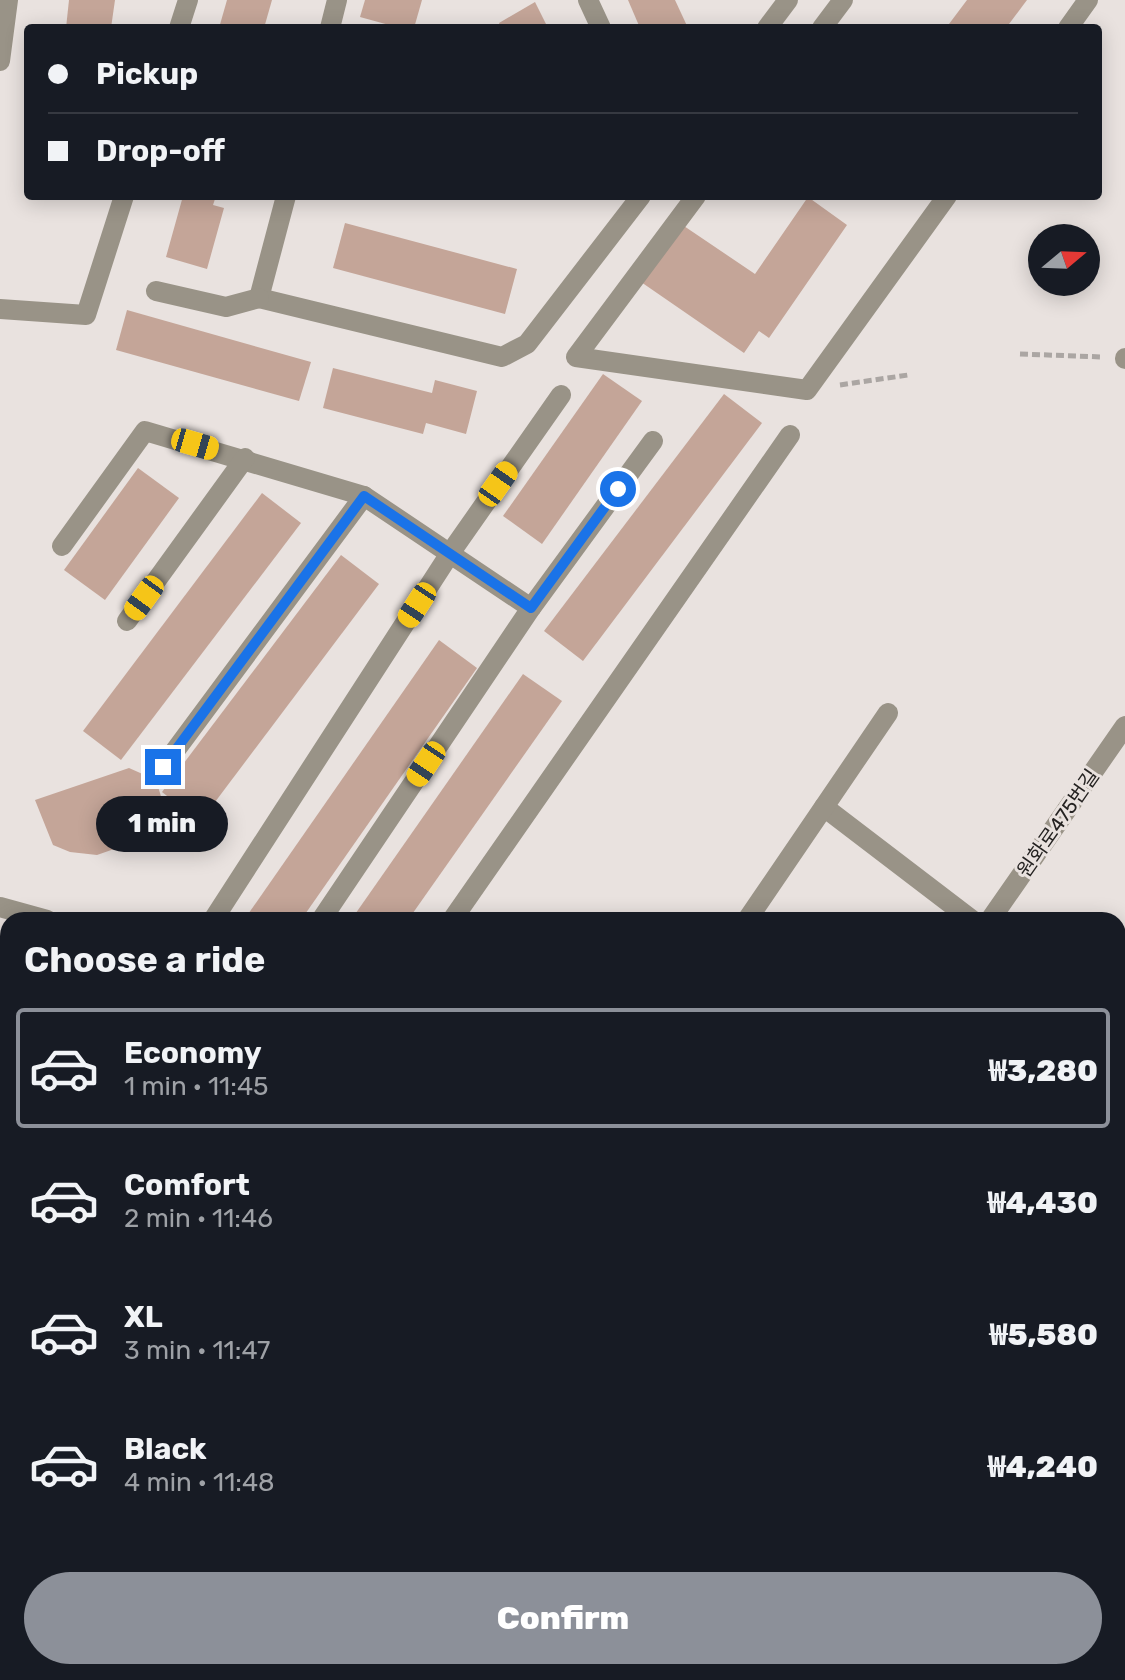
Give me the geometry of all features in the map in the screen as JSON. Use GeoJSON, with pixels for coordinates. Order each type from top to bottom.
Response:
{"type":"FeatureCollection","features":[{"type":"Feature","properties":{"kind":"street"},"geometry":{"type":"LineString","coordinates":[[0,61],[8,0]]}},
{"type":"Feature","properties":{"kind":"street"},"geometry":{"type":"LineString","coordinates":[[180,24],[188,0]]}},
{"type":"Feature","properties":{"kind":"street"},"geometry":{"type":"LineString","coordinates":[[331,24],[337,0]]}},
{"type":"Feature","properties":{"kind":"street"},"geometry":{"type":"LineString","coordinates":[[588,0],[599,24]]}},
{"type":"Feature","properties":{"kind":"street"},"geometry":{"type":"LineString","coordinates":[[770,24],[788,0]]}},
{"type":"Feature","properties":{"kind":"street"},"geometry":{"type":"LineString","coordinates":[[825,24],[843,0]]}},
{"type":"Feature","properties":{"kind":"street"},"geometry":{"type":"LineString","coordinates":[[1071,24],[1088,0]]}},
{"type":"Feature","properties":{"kind":"street"},"geometry":{"type":"LineString","coordinates":[[0,309],[86,315],[123,200]]}},
{"type":"Feature","properties":{"kind":"street"},"geometry":{"type":"LineString","coordinates":[[259,298],[285,200]]}},
{"type":"Feature","properties":{"kind":"street"},"geometry":{"type":"LineString","coordinates":[[156,291],[226,307],[259,298],[502,357],[527,344],[638,200]]}},
{"type":"Feature","properties":{"kind":"street"},"geometry":{"type":"LineString","coordinates":[[693,200],[576,357],[807,390],[944,200]]}},
{"type":"Feature","properties":{"kind":"street"},"geometry":{"type":"LineString","coordinates":[[218,912],[451,552],[561,395]]}},
{"type":"Feature","properties":{"kind":"street"},"geometry":{"type":"LineString","coordinates":[[62,546],[145,431],[245,458],[364,496],[531,608]]}},
{"type":"Feature","properties":{"kind":"street"},"geometry":{"type":"LineString","coordinates":[[458,912],[790,435]]}},
{"type":"Feature","properties":{"kind":"street"},"geometry":{"type":"LineString","coordinates":[[326,912],[531,608],[653,441]]}},
{"type":"Feature","properties":{"kind":"street"},"geometry":{"type":"LineString","coordinates":[[127,621],[245,458]]}},
{"type":"Feature","properties":{"kind":"street"},"geometry":{"type":"LineString","coordinates":[[163,767],[364,496]]}},
{"type":"Feature","properties":{"kind":"street"},"geometry":{"type":"LineString","coordinates":[[752,912],[888,713]]}},
{"type":"Feature","properties":{"kind":"street","name":"원화로475번길"},"geometry":{"type":"LineString","coordinates":[[996,912],[1125,726]]}},
{"type":"Feature","properties":{"kind":"street"},"geometry":{"type":"LineString","coordinates":[[824,807],[962,912]]}},
{"type":"Feature","properties":{"kind":"path"},"geometry":{"type":"LineString","coordinates":[[1020,354],[1125,358]]}},
{"type":"Feature","properties":{"kind":"path"},"geometry":{"type":"LineString","coordinates":[[807,390],[908,375]]}},
{"type":"Feature","properties":{"kind":"building"},"geometry":{"type":"Polygon","coordinates":[[[69,0],[115,0],[112,24],[66,24],[69,0]]]}},
{"type":"Feature","properties":{"kind":"building"},"geometry":{"type":"Polygon","coordinates":[[[227,0],[272,0],[265,24],[220,24],[227,0]]]}},
{"type":"Feature","properties":{"kind":"building"},"geometry":{"type":"Polygon","coordinates":[[[365,0],[422,0],[415,24],[385,24],[360,17],[365,0]]]}},
{"type":"Feature","properties":{"kind":"building"},"geometry":{"type":"Polygon","coordinates":[[[628,0],[675,0],[686,24],[638,24],[628,0]]]}},
{"type":"Feature","properties":{"kind":"building"},"geometry":{"type":"Polygon","coordinates":[[[967,0],[1027,0],[1009,24],[949,24],[967,0]]]}},
{"type":"Feature","properties":{"kind":"building"},"geometry":{"type":"Polygon","coordinates":[[[535,2],[546,24],[499,24],[535,2]]]}},
{"type":"Feature","properties":{"kind":"building"},"geometry":{"type":"Polygon","coordinates":[[[182,200],[215,200],[213,205],[224,208],[207,269],[166,257],[182,200]]]}},
{"type":"Feature","properties":{"kind":"building"},"geometry":{"type":"Polygon","coordinates":[[[806,200],[812,200],[847,225],[769,338],[759,331],[744,353],[641,282],[681,224],[755,274],[806,200]]]}},
{"type":"Feature","properties":{"kind":"building"},"geometry":{"type":"Polygon","coordinates":[[[345,223],[517,269],[505,314],[333,268],[345,223]]]}},
{"type":"Feature","properties":{"kind":"building"},"geometry":{"type":"Polygon","coordinates":[[[127,310],[311,362],[299,401],[116,350],[127,310]]]}},
{"type":"Feature","properties":{"kind":"building"},"geometry":{"type":"Polygon","coordinates":[[[333,368],[432,393],[435,380],[477,391],[466,434],[426,423],[423,434],[323,408],[333,368]]]}},
{"type":"Feature","properties":{"kind":"building"},"geometry":{"type":"Polygon","coordinates":[[[603,374],[642,401],[542,544],[503,516],[603,374]]]}},
{"type":"Feature","properties":{"kind":"building"},"geometry":{"type":"Polygon","coordinates":[[[724,394],[762,423],[583,661],[544,631],[724,394]]]}},
{"type":"Feature","properties":{"kind":"building"},"geometry":{"type":"Polygon","coordinates":[[[138,468],[179,498],[105,600],[64,570],[138,468]]]}},
{"type":"Feature","properties":{"kind":"building"},"geometry":{"type":"Polygon","coordinates":[[[262,493],[301,523],[121,760],[83,731],[262,493]]]}},
{"type":"Feature","properties":{"kind":"building"},"geometry":{"type":"Polygon","coordinates":[[[341,555],[379,584],[200,822],[162,792],[341,555]]]}},
{"type":"Feature","properties":{"kind":"building"},"geometry":{"type":"Polygon","coordinates":[[[439,640],[477,668],[307,912],[250,912],[439,640]]]}},
{"type":"Feature","properties":{"kind":"building"},"geometry":{"type":"Polygon","coordinates":[[[523,674],[562,701],[414,912],[357,912],[523,674]]]}},
{"type":"Feature","properties":{"kind":"building"},"geometry":{"type":"Polygon","coordinates":[[[129,768],[156,780],[171,829],[97,855],[70,852],[53,845],[35,800],[129,768]]]}},
{"type":"Feature","properties":{"kind":"route"},"geometry":{"type":"LineString","coordinates":[[163,767],[364,496],[531,608],[618,489]]}}]}
